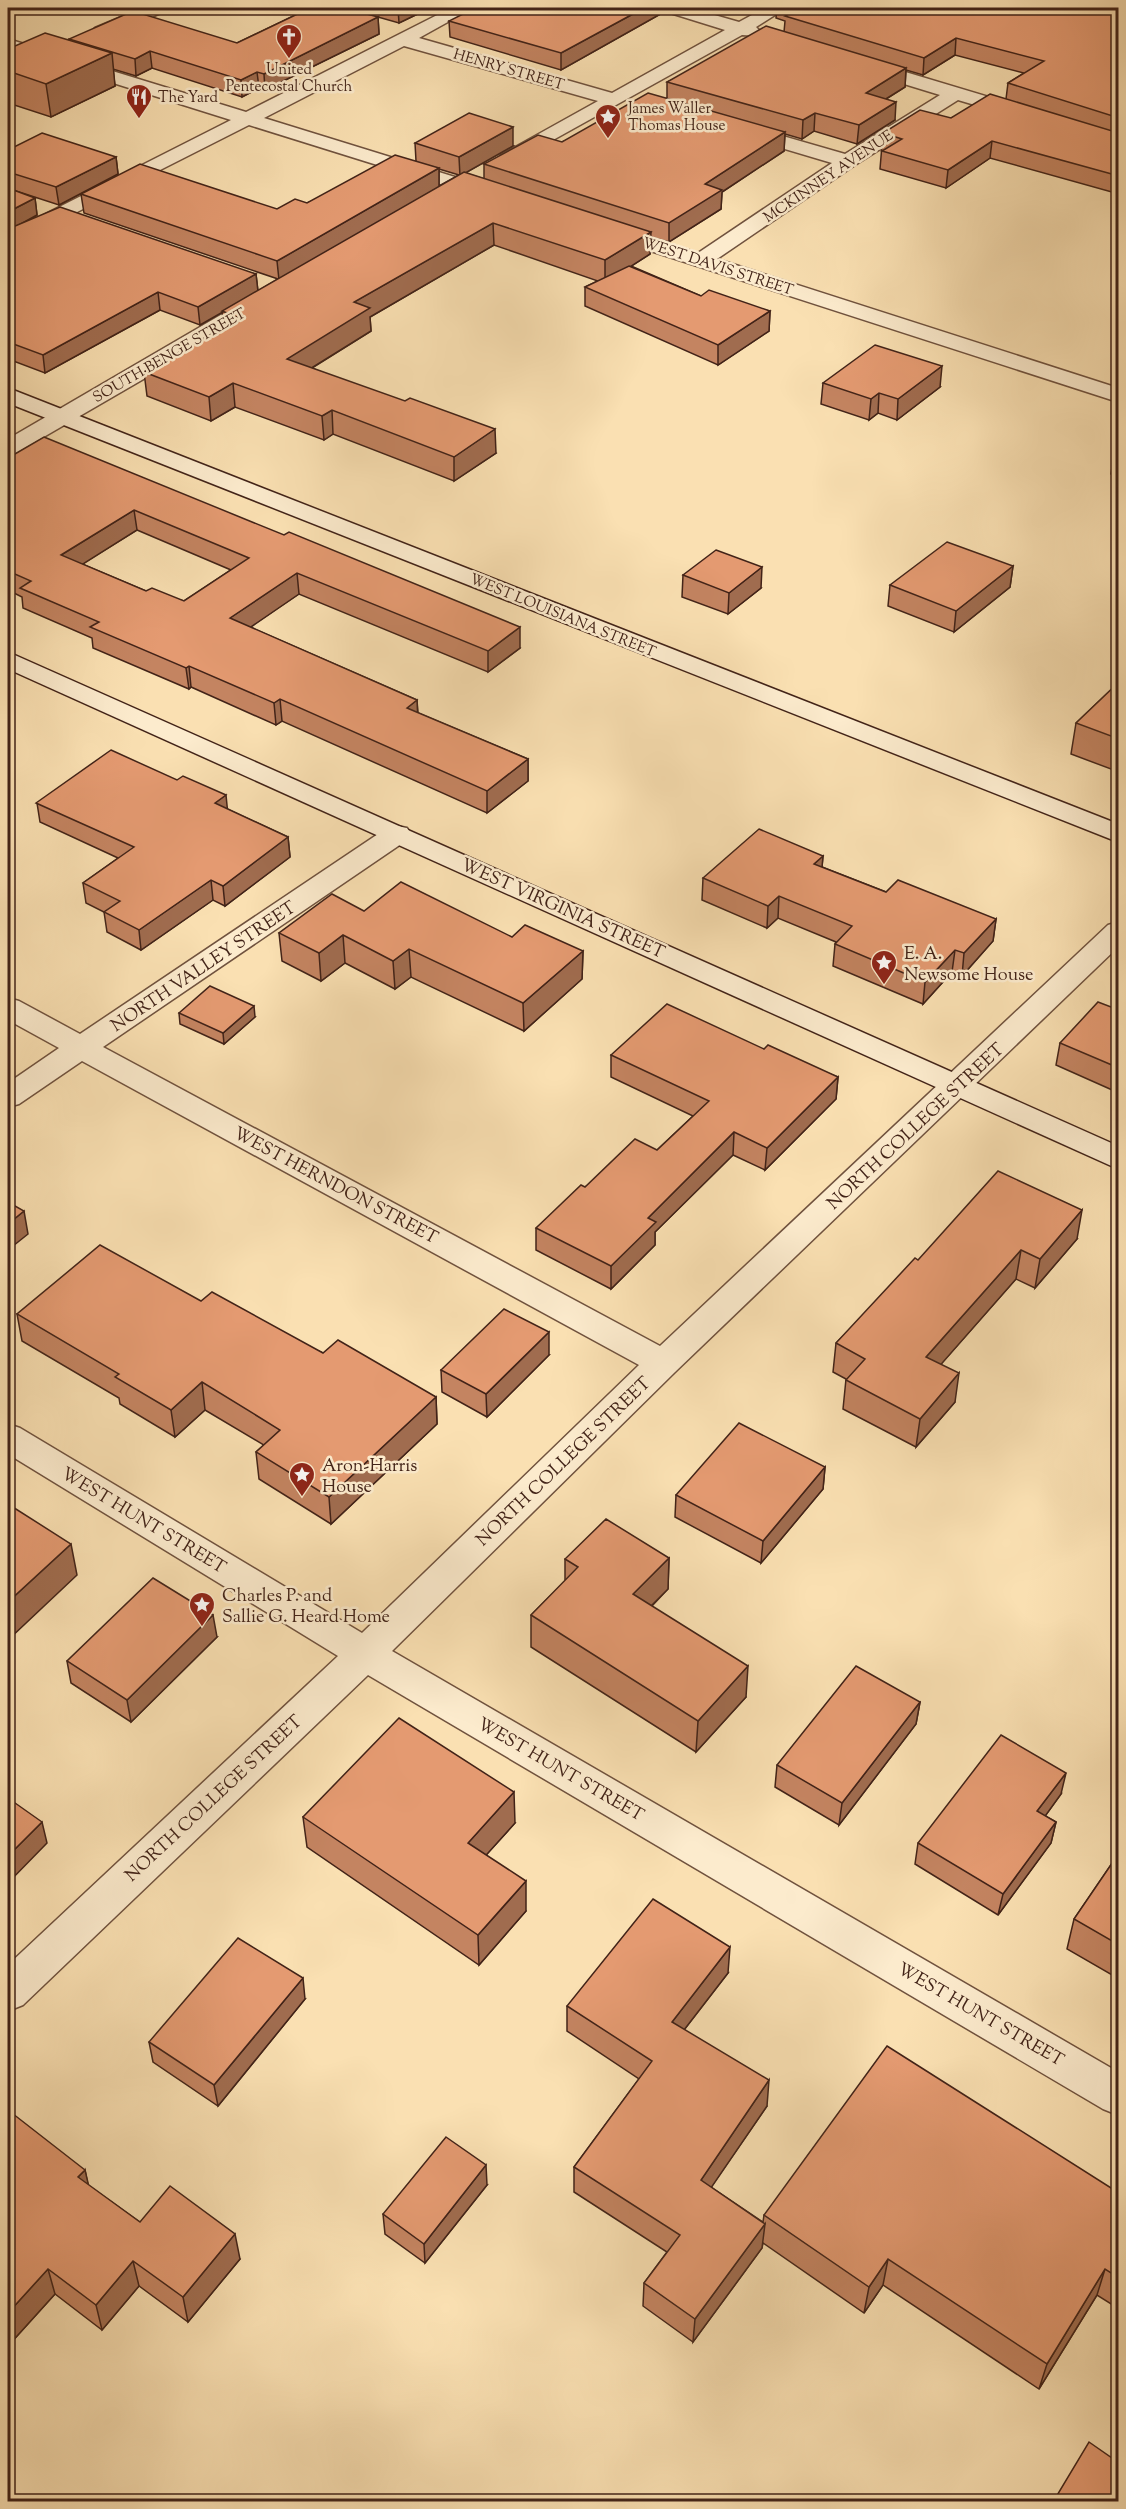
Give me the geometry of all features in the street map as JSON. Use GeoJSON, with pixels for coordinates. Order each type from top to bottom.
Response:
{"type":"FeatureCollection","features":[{"type":"Feature","properties":{"kind":"street"},"geometry":{"type":"LineString","coordinates":[[27,65],[157,8]]}},
{"type":"Feature","properties":{"kind":"street"},"geometry":{"type":"LineString","coordinates":[[8,241],[464,8]]}},
{"type":"Feature","properties":{"kind":"street"},"geometry":{"type":"LineString","coordinates":[[673,8],[774,38]]}},
{"type":"Feature","properties":{"kind":"street"},"geometry":{"type":"LineString","coordinates":[[442,196],[777,8]]}},
{"type":"Feature","properties":{"kind":"street","name":"HENRY STREET"},"geometry":{"type":"LineString","coordinates":[[382,26],[408,37],[618,97],[643,101]]}},
{"type":"Feature","properties":{"kind":"street"},"geometry":{"type":"LineString","coordinates":[[8,44],[508,199]]}},
{"type":"Feature","properties":{"kind":"street"},"geometry":{"type":"LineString","coordinates":[[842,59],[1043,120]]}},
{"type":"Feature","properties":{"kind":"street","name":"MCKINNEY AVENUE"},"geometry":{"type":"LineString","coordinates":[[701,261],[848,161],[956,93]]}},
{"type":"Feature","properties":{"kind":"street"},"geometry":{"type":"LineString","coordinates":[[718,123],[848,161]]}},
{"type":"Feature","properties":{"kind":"street"},"geometry":{"type":"LineString","coordinates":[[38,207],[92,225]]}},
{"type":"Feature","properties":{"kind":"street","name":"WEST DAVIS STREET"},"geometry":{"type":"LineString","coordinates":[[587,225],[1119,395]]}},
{"type":"Feature","properties":{"kind":"street","name":"SOUTH BENGE STREET"},"geometry":{"type":"LineString","coordinates":[[8,448],[280,290],[258,282]]}},
{"type":"Feature","properties":{"kind":"street","name":"WEST LOUISIANA STREET"},"geometry":{"type":"LineString","coordinates":[[8,395],[1119,834]]}},
{"type":"Feature","properties":{"kind":"street","name":"WEST VIRGINIA STREET"},"geometry":{"type":"LineString","coordinates":[[8,660],[1119,1158]]}},
{"type":"Feature","properties":{"kind":"street","name":"NORTH VALLEY STREET"},"geometry":{"type":"LineString","coordinates":[[8,1097],[397,834]]}},
{"type":"Feature","properties":{"kind":"street","name":"NORTH COLLEGE STREET"},"geometry":{"type":"LineString","coordinates":[[8,1992],[364,1654],[663,1363],[1119,931]]}},
{"type":"Feature","properties":{"kind":"street","name":"WEST HERNDON STREET"},"geometry":{"type":"LineString","coordinates":[[8,1008],[663,1363]]}},
{"type":"Feature","properties":{"kind":"street","name":"WEST HUNT STREET"},"geometry":{"type":"LineString","coordinates":[[8,1437],[364,1654],[1119,2095]]}},
{"type":"Feature","properties":{"kind":"building"},"geometry":{"type":"Polygon","coordinates":[[[310,8],[345,8],[378,17],[264,74],[257,72],[241,80],[150,51],[135,59],[69,39],[133,11],[237,43],[310,8]]]}},
{"type":"Feature","properties":{"kind":"building"},"geometry":{"type":"Polygon","coordinates":[[[475,8],[644,8],[561,53],[449,21],[475,8]]]}},
{"type":"Feature","properties":{"kind":"building"},"geometry":{"type":"Polygon","coordinates":[[[800,8],[1119,8],[1119,118],[1008,83],[1044,61],[956,38],[924,58],[785,16],[800,8]]]}},
{"type":"Feature","properties":{"kind":"building"},"geometry":{"type":"Polygon","coordinates":[[[766,26],[906,68],[866,93],[896,102],[859,125],[815,113],[803,120],[667,82],[766,26]]]}},
{"type":"Feature","properties":{"kind":"building"},"geometry":{"type":"Polygon","coordinates":[[[45,33],[112,53],[46,84],[8,71],[8,49],[45,33]]]}},
{"type":"Feature","properties":{"kind":"building"},"geometry":{"type":"Polygon","coordinates":[[[648,93],[785,132],[705,184],[722,190],[669,223],[484,164],[538,135],[562,142],[648,93]]]}},
{"type":"Feature","properties":{"kind":"building"},"geometry":{"type":"Polygon","coordinates":[[[990,94],[1119,133],[1119,176],[992,141],[948,170],[882,151],[902,139],[883,133],[920,110],[951,118],[990,94]]]}},
{"type":"Feature","properties":{"kind":"building"},"geometry":{"type":"Polygon","coordinates":[[[469,113],[513,127],[459,157],[415,143],[469,113]]]}},
{"type":"Feature","properties":{"kind":"building"},"geometry":{"type":"Polygon","coordinates":[[[42,133],[116,157],[56,187],[8,172],[8,150],[42,133]]]}},
{"type":"Feature","properties":{"kind":"building"},"geometry":{"type":"Polygon","coordinates":[[[395,155],[439,168],[277,261],[81,194],[140,164],[277,209],[295,199],[307,203],[395,155]]]}},
{"type":"Feature","properties":{"kind":"building"},"geometry":{"type":"Polygon","coordinates":[[[464,172],[651,232],[605,260],[493,223],[354,302],[370,308],[287,359],[405,401],[410,398],[495,429],[454,457],[332,410],[322,416],[233,383],[209,397],[144,372],[240,318],[222,311],[464,172]]]}},
{"type":"Feature","properties":{"kind":"building"},"geometry":{"type":"Polygon","coordinates":[[[8,188],[35,198],[8,212],[8,188]]]}},
{"type":"Feature","properties":{"kind":"building"},"geometry":{"type":"Polygon","coordinates":[[[60,207],[256,274],[198,307],[158,292],[43,355],[8,342],[8,229],[60,207]]]}},
{"type":"Feature","properties":{"kind":"building"},"geometry":{"type":"Polygon","coordinates":[[[629,266],[701,296],[709,290],[770,311],[718,345],[585,287],[629,266]]]}},
{"type":"Feature","properties":{"kind":"building"},"geometry":{"type":"Polygon","coordinates":[[[875,345],[942,366],[898,399],[879,393],[871,399],[823,383],[875,345]]]}},
{"type":"Feature","properties":{"kind":"building"},"geometry":{"type":"Polygon","coordinates":[[[44,437],[284,535],[289,532],[520,627],[488,651],[297,573],[230,618],[417,700],[407,708],[528,759],[487,791],[280,699],[274,703],[90,627],[99,622],[20,588],[31,581],[8,571],[8,477],[13,473],[8,471],[8,458],[44,437]],[[134,510],[61,555],[146,591],[152,588],[184,601],[249,558],[134,510]]]}},
{"type":"Feature","properties":{"kind":"building"},"geometry":{"type":"Polygon","coordinates":[[[947,542],[1013,566],[956,611],[890,585],[947,542]]]}},
{"type":"Feature","properties":{"kind":"building"},"geometry":{"type":"Polygon","coordinates":[[[716,550],[762,567],[729,593],[683,575],[716,550]]]}},
{"type":"Feature","properties":{"kind":"building"},"geometry":{"type":"Polygon","coordinates":[[[1119,682],[1119,739],[1076,723],[1119,682]]]}},
{"type":"Feature","properties":{"kind":"building"},"geometry":{"type":"Polygon","coordinates":[[[111,750],[177,780],[183,776],[226,795],[215,803],[288,837],[223,886],[211,880],[139,930],[104,912],[120,901],[83,883],[134,847],[36,803],[111,750]]]}},
{"type":"Feature","properties":{"kind":"building"},"geometry":{"type":"Polygon","coordinates":[[[759,829],[823,856],[814,864],[886,892],[898,880],[996,919],[964,953],[955,950],[925,982],[835,944],[852,926],[779,896],[768,906],[703,878],[759,829]]]}},
{"type":"Feature","properties":{"kind":"building"},"geometry":{"type":"Polygon","coordinates":[[[401,882],[512,937],[525,925],[583,951],[523,1003],[409,949],[393,961],[343,935],[319,953],[279,933],[332,894],[364,911],[401,882]]]}},
{"type":"Feature","properties":{"kind":"building"},"geometry":{"type":"Polygon","coordinates":[[[210,986],[254,1006],[223,1033],[179,1013],[210,986]]]}},
{"type":"Feature","properties":{"kind":"building"},"geometry":{"type":"Polygon","coordinates":[[[1098,1002],[1119,1010],[1119,1068],[1060,1043],[1098,1002]]]}},
{"type":"Feature","properties":{"kind":"building"},"geometry":{"type":"Polygon","coordinates":[[[667,1004],[764,1049],[768,1045],[838,1077],[767,1148],[734,1132],[648,1218],[656,1222],[611,1266],[536,1228],[581,1185],[585,1187],[635,1139],[657,1150],[709,1101],[611,1055],[667,1004]]]}},
{"type":"Feature","properties":{"kind":"building"},"geometry":{"type":"Polygon","coordinates":[[[998,1171],[1082,1210],[1040,1259],[1021,1250],[926,1357],[959,1373],[920,1419],[846,1380],[865,1359],[836,1343],[915,1258],[918,1260],[998,1171]]]}},
{"type":"Feature","properties":{"kind":"building"},"geometry":{"type":"Polygon","coordinates":[[[8,1202],[24,1211],[8,1224],[8,1202]]]}},
{"type":"Feature","properties":{"kind":"building"},"geometry":{"type":"Polygon","coordinates":[[[100,1245],[201,1301],[212,1292],[323,1353],[338,1340],[436,1397],[329,1497],[256,1452],[280,1430],[202,1382],[171,1410],[115,1377],[119,1374],[17,1314],[100,1245]]]}},
{"type":"Feature","properties":{"kind":"building"},"geometry":{"type":"Polygon","coordinates":[[[504,1309],[549,1332],[486,1394],[441,1370],[504,1309]]]}},
{"type":"Feature","properties":{"kind":"building"},"geometry":{"type":"Polygon","coordinates":[[[739,1423],[825,1467],[763,1541],[676,1495],[739,1423]]]}},
{"type":"Feature","properties":{"kind":"building"},"geometry":{"type":"Polygon","coordinates":[[[8,1504],[71,1544],[8,1602],[8,1504]]]}},
{"type":"Feature","properties":{"kind":"building"},"geometry":{"type":"Polygon","coordinates":[[[606,1519],[669,1558],[633,1594],[748,1666],[698,1721],[531,1615],[578,1567],[565,1559],[606,1519]]]}},
{"type":"Feature","properties":{"kind":"building"},"geometry":{"type":"Polygon","coordinates":[[[153,1578],[213,1615],[127,1700],[67,1661],[153,1578]]]}},
{"type":"Feature","properties":{"kind":"building"},"geometry":{"type":"Polygon","coordinates":[[[856,1666],[920,1702],[842,1803],[777,1765],[856,1666]]]}},
{"type":"Feature","properties":{"kind":"building"},"geometry":{"type":"Polygon","coordinates":[[[399,1718],[514,1792],[468,1843],[526,1881],[478,1935],[303,1817],[399,1718]]]}},
{"type":"Feature","properties":{"kind":"building"},"geometry":{"type":"Polygon","coordinates":[[[1001,1735],[1066,1773],[1037,1811],[1056,1822],[1003,1894],[918,1843],[1001,1735]]]}},
{"type":"Feature","properties":{"kind":"building"},"geometry":{"type":"Polygon","coordinates":[[[8,1798],[42,1822],[8,1856],[8,1798]]]}},
{"type":"Feature","properties":{"kind":"building"},"geometry":{"type":"Polygon","coordinates":[[[1119,1853],[1119,1945],[1074,1919],[1119,1853]]]}},
{"type":"Feature","properties":{"kind":"building"},"geometry":{"type":"Polygon","coordinates":[[[653,1899],[730,1947],[672,2022],[769,2080],[701,2180],[765,2224],[695,2319],[644,2283],[680,2235],[574,2167],[652,2061],[567,2006],[653,1899]]]}},
{"type":"Feature","properties":{"kind":"building"},"geometry":{"type":"Polygon","coordinates":[[[238,1938],[303,1978],[214,2085],[149,2042],[238,1938]]]}},
{"type":"Feature","properties":{"kind":"building"},"geometry":{"type":"Polygon","coordinates":[[[887,2046],[1119,2193],[1119,2278],[1105,2269],[1047,2364],[888,2259],[869,2287],[764,2215],[887,2046]]]}},
{"type":"Feature","properties":{"kind":"building"},"geometry":{"type":"Polygon","coordinates":[[[8,2110],[85,2170],[78,2177],[140,2222],[170,2186],[235,2234],[183,2297],[133,2261],[96,2305],[48,2269],[8,2313],[8,2110]]]}},
{"type":"Feature","properties":{"kind":"building"},"geometry":{"type":"Polygon","coordinates":[[[446,2137],[486,2165],[424,2244],[383,2214],[446,2137]]]}},
{"type":"Feature","properties":{"kind":"building"},"geometry":{"type":"Polygon","coordinates":[[[1089,2442],[1119,2463],[1119,2502],[1053,2502],[1089,2442]]]}},
{"type":"Feature","properties":{"kind":"place","name":"United Pentecostal Church"},"geometry":{"type":"Point","coordinates":[289,60]}},
{"type":"Feature","properties":{"kind":"place","name":"The Yard"},"geometry":{"type":"Point","coordinates":[139,120]}},
{"type":"Feature","properties":{"kind":"place","name":"James Waller Thomas House"},"geometry":{"type":"Point","coordinates":[608,140]}},
{"type":"Feature","properties":{"kind":"place","name":"E. A. Newsome House"},"geometry":{"type":"Point","coordinates":[884,986]}},
{"type":"Feature","properties":{"kind":"place","name":"Aron-Harris House"},"geometry":{"type":"Point","coordinates":[302,1498]}},
{"type":"Feature","properties":{"kind":"place","name":"Charles P. and Sallie G. Heard Home"},"geometry":{"type":"Point","coordinates":[202,1628]}}]}
